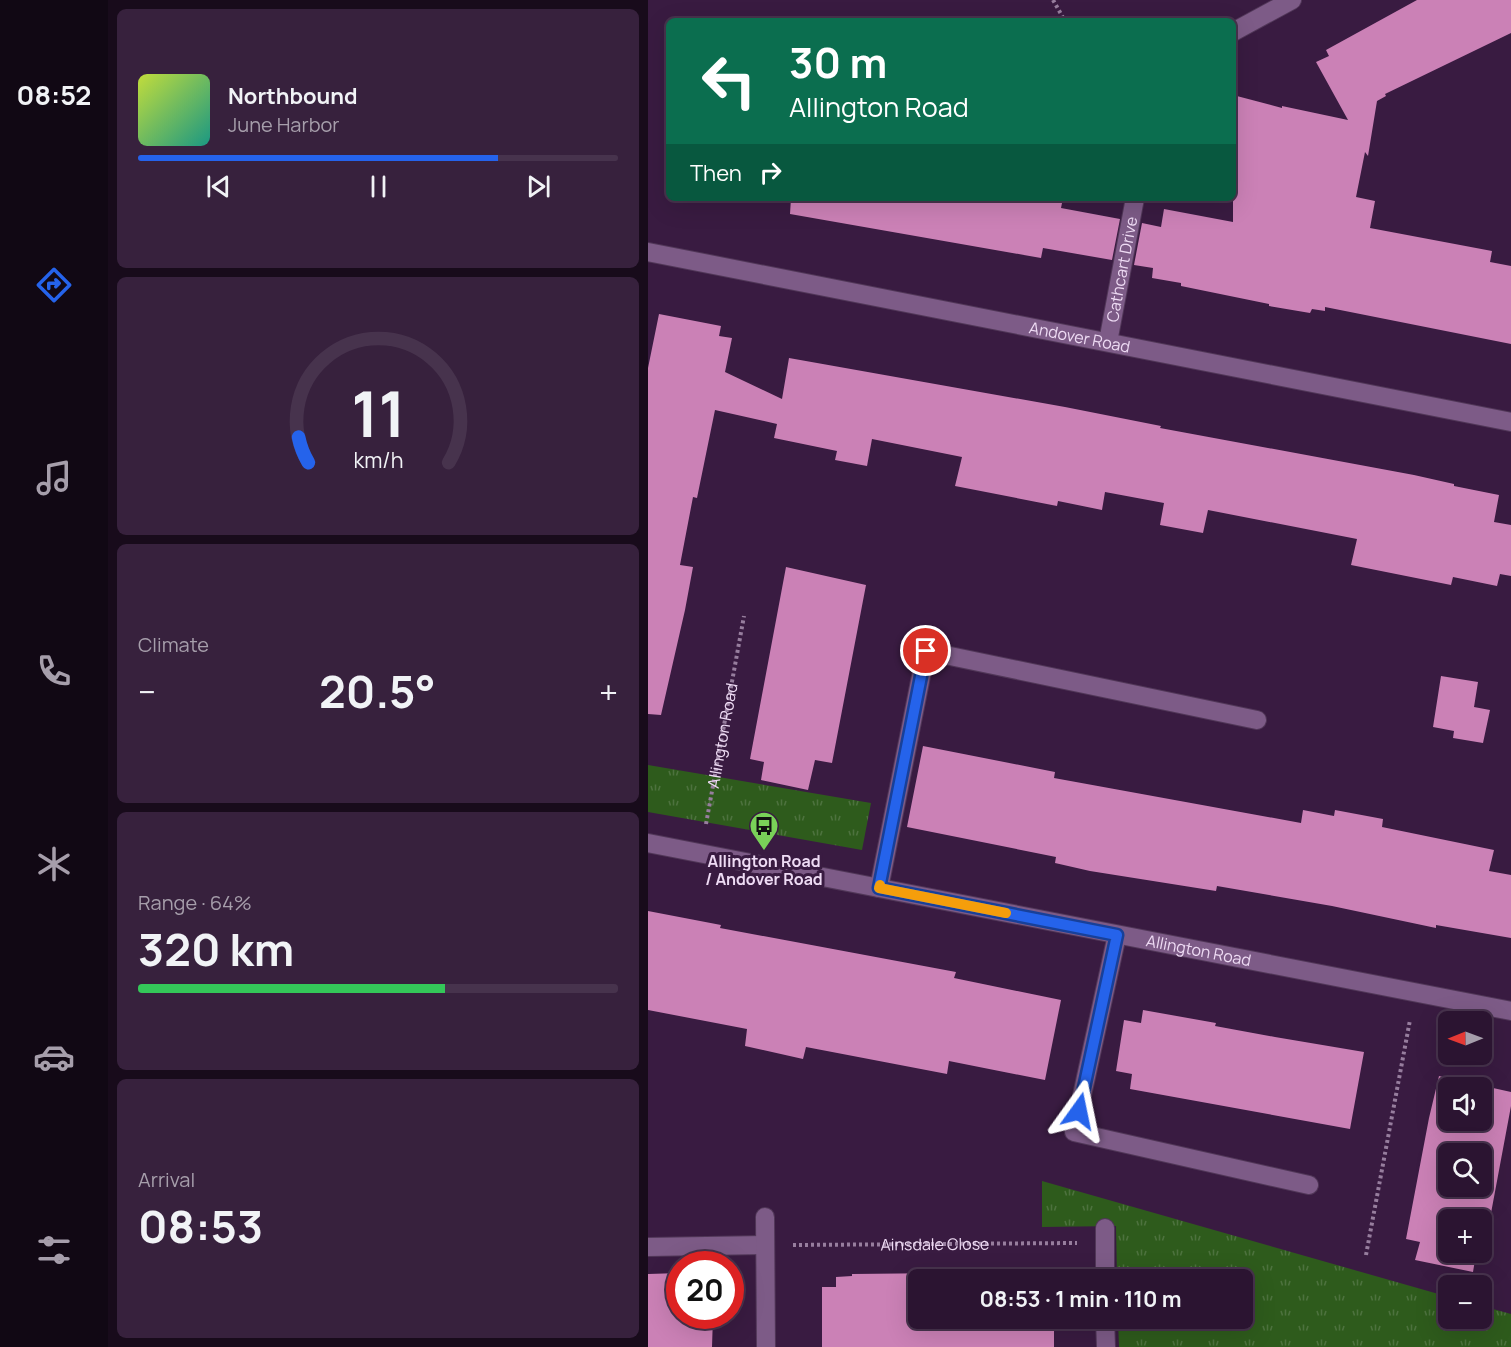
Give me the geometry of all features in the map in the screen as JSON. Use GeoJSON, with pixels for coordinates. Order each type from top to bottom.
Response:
{"type":"FeatureCollection","features":[{"type":"Feature","properties":{"kind":"street"},"geometry":{"type":"LineString","coordinates":[[1236,30],[1292,0]]}},
{"type":"Feature","properties":{"kind":"street","name":"Cathcart Drive"},"geometry":{"type":"LineString","coordinates":[[1108,342],[1134,201]]}},
{"type":"Feature","properties":{"kind":"street","name":"Andover Road"},"geometry":{"type":"LineString","coordinates":[[648,252],[1511,423]]}},
{"type":"Feature","properties":{"kind":"street"},"geometry":{"type":"LineString","coordinates":[[879,888],[926,651],[1257,720]]}},
{"type":"Feature","properties":{"kind":"street","name":"Allington Road"},"geometry":{"type":"LineString","coordinates":[[648,843],[1511,1011]]}},
{"type":"Feature","properties":{"kind":"street"},"geometry":{"type":"LineString","coordinates":[[1117,935],[1074,1132],[1309,1185]]}},
{"type":"Feature","properties":{"kind":"street"},"geometry":{"type":"LineString","coordinates":[[765,1217],[766,1347]]}},
{"type":"Feature","properties":{"kind":"street"},"geometry":{"type":"LineString","coordinates":[[1105,1235],[1105,1269]]}},
{"type":"Feature","properties":{"kind":"street"},"geometry":{"type":"LineString","coordinates":[[648,1247],[765,1245]]}},
{"type":"Feature","properties":{"kind":"street"},"geometry":{"type":"LineString","coordinates":[[1106,1329],[1106,1347]]}},
{"type":"Feature","properties":{"kind":"path"},"geometry":{"type":"LineString","coordinates":[[1053,0],[1063,18]]}},
{"type":"Feature","properties":{"kind":"path","name":"Allington Road"},"geometry":{"type":"LineString","coordinates":[[700,854],[744,616]]}},
{"type":"Feature","properties":{"kind":"path"},"geometry":{"type":"LineString","coordinates":[[1366,1255],[1415,993]]}},
{"type":"Feature","properties":{"kind":"path","name":"Ainsdale Close"},"geometry":{"type":"LineString","coordinates":[[765,1245],[1105,1235]]}},
{"type":"Feature","properties":{"kind":"green space"},"geometry":{"type":"Polygon","coordinates":[[[648,765],[871,803],[862,850],[648,812],[648,765]]]}},
{"type":"Feature","properties":{"kind":"green space"},"geometry":{"type":"Polygon","coordinates":[[[1042,1181],[1438,1294],[1438,1329],[1492,1329],[1492,1309],[1511,1314],[1511,1347],[1119,1347],[1118,1329],[1253,1329],[1253,1269],[1117,1269],[1116,1226],[1042,1227],[1042,1181]]]}},
{"type":"Feature","properties":{"kind":"building"},"geometry":{"type":"Polygon","coordinates":[[[1417,0],[1511,0],[1511,33],[1385,94],[1386,96],[1377,101],[1368,156],[1365,152],[1356,197],[1375,201],[1370,228],[1492,251],[1490,262],[1511,266],[1511,344],[1325,307],[1325,311],[1312,309],[1310,313],[1269,306],[1269,304],[1152,278],[1153,268],[1134,265],[1142,223],[1161,227],[1164,209],[1233,222],[1233,201],[1236,201],[1236,96],[1282,108],[1282,106],[1348,120],[1316,62],[1329,56],[1326,50],[1417,0]]]}},
{"type":"Feature","properties":{"kind":"building"},"geometry":{"type":"Polygon","coordinates":[[[791,201],[1012,201],[1023,203],[1023,201],[1062,201],[1061,208],[1120,219],[1112,260],[1043,248],[1041,258],[790,214],[791,201]]]}},
{"type":"Feature","properties":{"kind":"building"},"geometry":{"type":"Polygon","coordinates":[[[659,314],[721,326],[719,336],[732,338],[725,372],[782,399],[789,358],[1065,407],[1161,426],[1160,428],[1414,475],[1499,495],[1494,522],[1511,525],[1511,576],[1500,574],[1497,586],[1453,577],[1451,585],[1351,565],[1357,539],[1208,510],[1203,533],[1160,525],[1164,503],[1105,492],[1102,510],[1058,501],[1057,506],[955,486],[962,457],[872,439],[867,466],[835,460],[837,451],[774,438],[777,424],[715,410],[697,498],[693,497],[680,565],[693,567],[685,610],[661,715],[648,714],[648,368],[659,314]]]}},
{"type":"Feature","properties":{"kind":"building"},"geometry":{"type":"Polygon","coordinates":[[[786,567],[866,585],[832,763],[815,760],[808,790],[761,780],[764,762],[750,759],[786,567]]]}},
{"type":"Feature","properties":{"kind":"building"},"geometry":{"type":"Polygon","coordinates":[[[1441,676],[1478,682],[1474,707],[1490,710],[1483,743],[1453,738],[1454,731],[1433,727],[1441,676]]]}},
{"type":"Feature","properties":{"kind":"building"},"geometry":{"type":"Polygon","coordinates":[[[923,746],[1055,772],[1054,778],[1301,823],[1303,810],[1334,816],[1335,810],[1383,819],[1382,827],[1494,850],[1489,871],[1511,875],[1511,938],[1436,925],[1436,928],[1332,906],[1217,886],[1216,891],[1090,871],[1055,863],[1056,857],[907,827],[923,746]]]}},
{"type":"Feature","properties":{"kind":"building"},"geometry":{"type":"Polygon","coordinates":[[[648,911],[721,925],[720,928],[956,972],[954,978],[1061,1000],[1045,1080],[949,1061],[947,1074],[806,1047],[803,1059],[745,1046],[747,1029],[648,1010],[648,911]]]}},
{"type":"Feature","properties":{"kind":"building"},"geometry":{"type":"Polygon","coordinates":[[[1143,1010],[1216,1023],[1215,1026],[1364,1052],[1350,1129],[1130,1089],[1132,1074],[1116,1071],[1124,1020],[1141,1023],[1143,1010]]]}},
{"type":"Feature","properties":{"kind":"building"},"geometry":{"type":"Polygon","coordinates":[[[1438,1080],[1438,1131],[1492,1131],[1492,1088],[1511,1092],[1511,1106],[1492,1209],[1438,1209],[1438,1263],[1474,1263],[1473,1272],[1415,1260],[1420,1242],[1406,1239],[1438,1080]]]}},
{"type":"Feature","properties":{"kind":"building"},"geometry":{"type":"Polygon","coordinates":[[[666,1273],[666,1329],[713,1329],[712,1347],[648,1347],[648,1274],[666,1273]]]}},
{"type":"Feature","properties":{"kind":"building"},"geometry":{"type":"Polygon","coordinates":[[[908,1273],[908,1329],[1054,1329],[1054,1347],[822,1347],[822,1287],[836,1287],[836,1277],[852,1276],[852,1274],[908,1273]]]}},
{"type":"Feature","properties":{"kind":"slow traffic"},"geometry":{"type":"LineString","coordinates":[[880,885],[879,888],[1006,913]]}},
{"type":"Feature","properties":{"kind":"place","name":"Allington Road / Andover Road"},"geometry":{"type":"Point","coordinates":[764,852]}},
{"type":"Feature","properties":{"kind":"route"},"geometry":{"type":"LineString","coordinates":[[926,651],[879,888],[1117,935],[1079,1111]]}}]}
